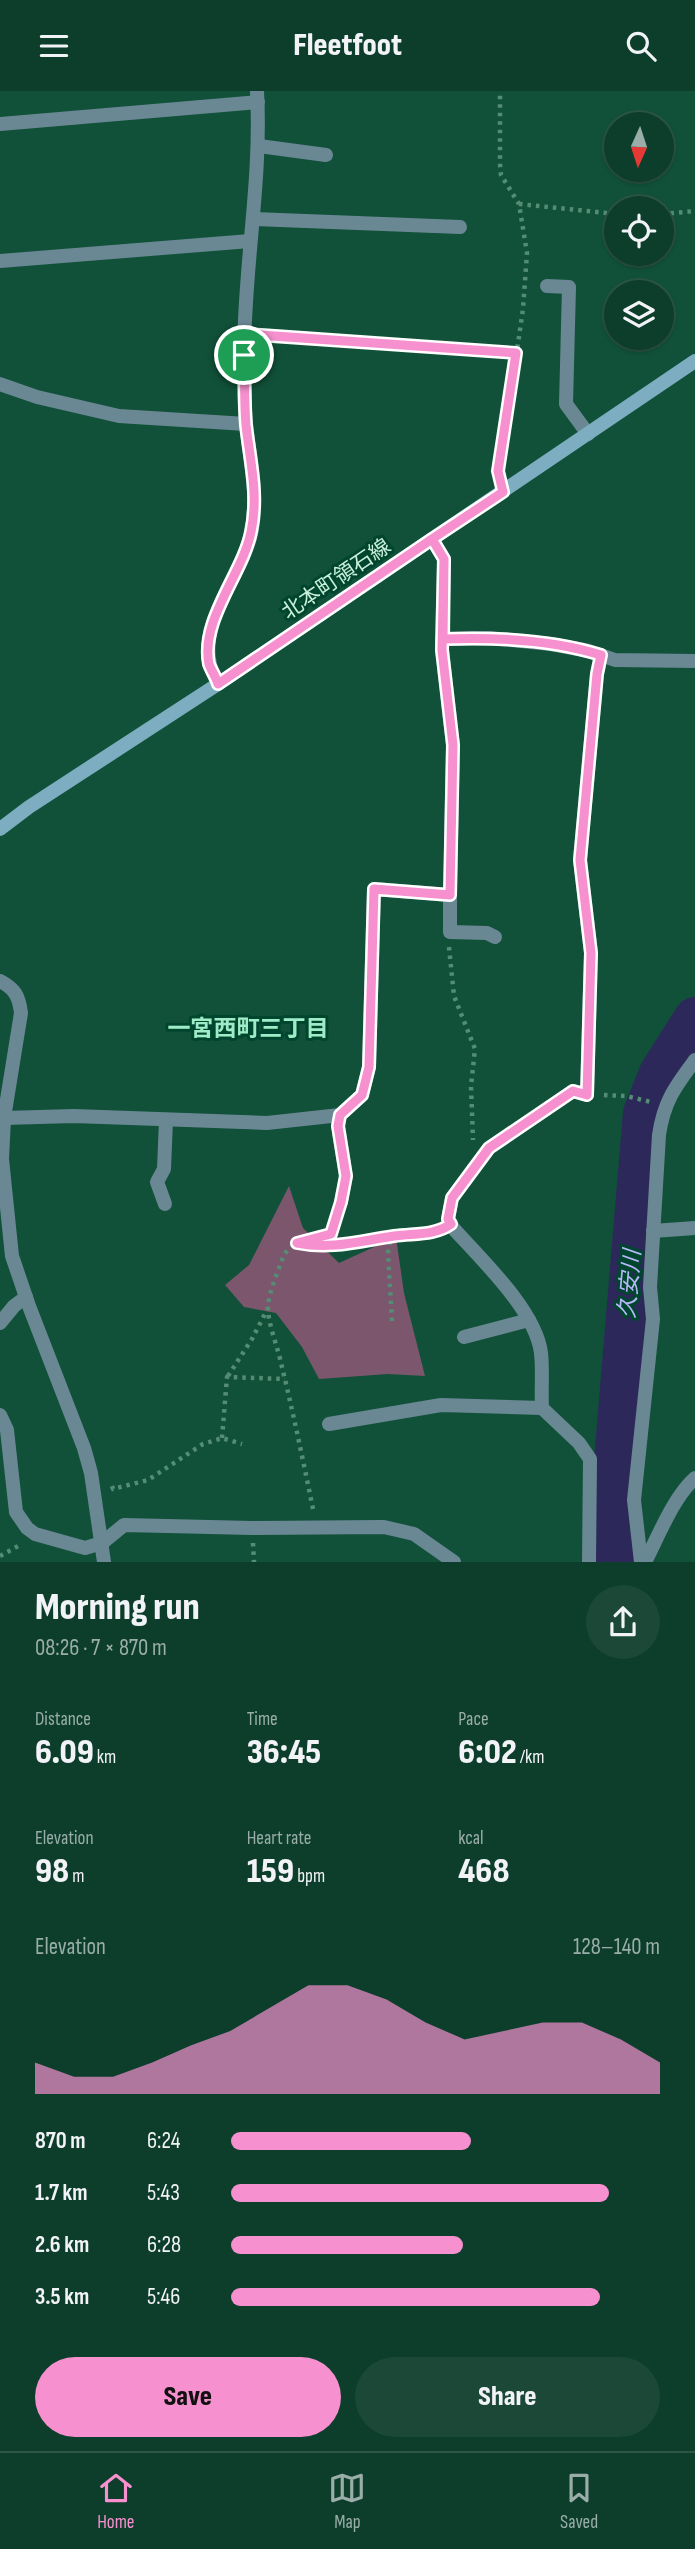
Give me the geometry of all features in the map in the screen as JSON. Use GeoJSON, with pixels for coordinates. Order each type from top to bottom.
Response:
{"type":"FeatureCollection","features":[{"type":"Feature","properties":{"kind":"main road","name":"北本町領石線"},"geometry":{"type":"LineString","coordinates":[[0,829],[695,361]]}},
{"type":"Feature","properties":{"kind":"street"},"geometry":{"type":"LineString","coordinates":[[0,124],[257,96],[259,146],[254,219],[245,286],[246,424],[254,471],[253,518],[247,546],[221,601],[210,640],[209,664],[218,684]]}},
{"type":"Feature","properties":{"kind":"street"},"geometry":{"type":"LineString","coordinates":[[259,146],[326,155]]}},
{"type":"Feature","properties":{"kind":"street"},"geometry":{"type":"LineString","coordinates":[[254,219],[460,227]]}},
{"type":"Feature","properties":{"kind":"street"},"geometry":{"type":"LineString","coordinates":[[0,261],[250,241]]}},
{"type":"Feature","properties":{"kind":"street"},"geometry":{"type":"LineString","coordinates":[[547,286],[569,287],[566,404],[588,433]]}},
{"type":"Feature","properties":{"kind":"street"},"geometry":{"type":"LineString","coordinates":[[0,384],[37,397],[119,416],[246,424]]}},
{"type":"Feature","properties":{"kind":"street"},"geometry":{"type":"LineString","coordinates":[[432,539],[444,559],[443,639],[453,745],[450,932],[487,933],[495,937]]}},
{"type":"Feature","properties":{"kind":"street"},"geometry":{"type":"LineString","coordinates":[[443,639],[489,638],[551,643],[615,660],[695,661]]}},
{"type":"Feature","properties":{"kind":"street"},"geometry":{"type":"LineString","coordinates":[[542,1408],[541,1350],[529,1320],[504,1284],[448,1219],[452,1198],[489,1148],[573,1091],[587,1095],[591,953],[580,860],[601,655]]}},
{"type":"Feature","properties":{"kind":"street"},"geometry":{"type":"LineString","coordinates":[[4,1118],[74,1116],[267,1123],[340,1115],[362,1095],[369,1067],[374,889],[450,895]]}},
{"type":"Feature","properties":{"kind":"street"},"geometry":{"type":"LineString","coordinates":[[0,981],[12,988],[20,999],[21,1013],[4,1118],[2,1159],[12,1256],[92,1473],[104,1562]]}},
{"type":"Feature","properties":{"kind":"street"},"geometry":{"type":"LineString","coordinates":[[643,1562],[634,1500],[653,1319],[650,1287],[659,1135],[665,1106],[671,1093],[695,1060]]}},
{"type":"Feature","properties":{"kind":"street"},"geometry":{"type":"LineString","coordinates":[[340,1115],[338,1126],[346,1176],[341,1202]]}},
{"type":"Feature","properties":{"kind":"street"},"geometry":{"type":"LineString","coordinates":[[165,1204],[157,1182],[164,1169],[166,1120]]}},
{"type":"Feature","properties":{"kind":"street"},"geometry":{"type":"LineString","coordinates":[[653,1231],[695,1227]]}},
{"type":"Feature","properties":{"kind":"street"},"geometry":{"type":"LineString","coordinates":[[0,1323],[14,1306],[26,1297]]}},
{"type":"Feature","properties":{"kind":"street"},"geometry":{"type":"LineString","coordinates":[[464,1337],[529,1320]]}},
{"type":"Feature","properties":{"kind":"street"},"geometry":{"type":"LineString","coordinates":[[329,1424],[442,1405],[542,1408],[579,1443],[590,1458],[589,1562]]}},
{"type":"Feature","properties":{"kind":"street"},"geometry":{"type":"LineString","coordinates":[[0,1415],[8,1430],[16,1512],[27,1528],[35,1534],[85,1548],[102,1542],[124,1525],[384,1527],[414,1534],[454,1562]]}},
{"type":"Feature","properties":{"kind":"street"},"geometry":{"type":"LineString","coordinates":[[643,1562],[689,1483],[695,1478]]}},
{"type":"Feature","properties":{"kind":"path"},"geometry":{"type":"LineString","coordinates":[[500,91],[499,164],[502,175],[519,204],[527,253],[525,289],[498,471],[503,492]]}},
{"type":"Feature","properties":{"kind":"path"},"geometry":{"type":"LineString","coordinates":[[519,204],[604,213]]}},
{"type":"Feature","properties":{"kind":"path"},"geometry":{"type":"LineString","coordinates":[[674,213],[695,211]]}},
{"type":"Feature","properties":{"kind":"path"},"geometry":{"type":"LineString","coordinates":[[245,334],[516,353]]}},
{"type":"Feature","properties":{"kind":"path"},"geometry":{"type":"LineString","coordinates":[[450,932],[454,996],[475,1049],[471,1086],[474,1143],[484,1155]]}},
{"type":"Feature","properties":{"kind":"path"},"geometry":{"type":"LineString","coordinates":[[626,1096],[665,1106]]}},
{"type":"Feature","properties":{"kind":"path"},"geometry":{"type":"LineString","coordinates":[[222,1438],[228,1377],[253,1339],[268,1307],[283,1257],[297,1243],[331,1234],[341,1202]]}},
{"type":"Feature","properties":{"kind":"path"},"geometry":{"type":"LineString","coordinates":[[297,1243],[336,1247],[398,1235],[441,1231],[451,1224]]}},
{"type":"Feature","properties":{"kind":"path"},"geometry":{"type":"LineString","coordinates":[[392,1321],[388,1253],[390,1242],[398,1235]]}},
{"type":"Feature","properties":{"kind":"path"},"geometry":{"type":"LineString","coordinates":[[268,1307],[317,1527]]}},
{"type":"Feature","properties":{"kind":"path"},"geometry":{"type":"LineString","coordinates":[[228,1377],[285,1379]]}},
{"type":"Feature","properties":{"kind":"path"},"geometry":{"type":"LineString","coordinates":[[109,1478],[113,1489],[148,1480],[203,1444],[222,1438],[242,1444]]}},
{"type":"Feature","properties":{"kind":"shaded area"},"geometry":{"type":"Polygon","coordinates":[[[289,1186],[303,1228],[339,1263],[396,1237],[404,1293],[425,1376],[388,1374],[319,1379],[302,1347],[276,1313],[244,1307],[225,1285],[249,1265],[289,1186]]]}},
{"type":"Feature","properties":{"kind":"waterway","name":"久安川"},"geometry":{"type":"LineString","coordinates":[[618,1562],[609,1532],[644,1113],[660,1073],[695,1018]]}},
{"type":"Feature","properties":{"kind":"district","name":"一宮西町三丁目"},"geometry":{"type":"Point","coordinates":[248,1028]}},
{"type":"Feature","properties":{"kind":"route"},"geometry":{"type":"LineString","coordinates":[[244,355],[245,334],[516,353],[498,471],[503,492],[432,539],[444,559],[442,650],[453,745],[450,895],[374,889],[369,1067],[362,1095],[340,1115],[338,1126],[346,1176],[341,1202],[331,1234],[297,1243],[336,1247],[390,1236],[441,1231],[451,1224],[448,1219],[452,1198],[489,1148],[573,1091],[587,1095],[591,953],[580,860],[601,655],[551,643],[489,638],[443,639],[444,559],[432,539],[218,684],[209,664],[210,640],[221,601],[247,546],[253,518],[254,471],[246,424],[244,355]]}}]}
